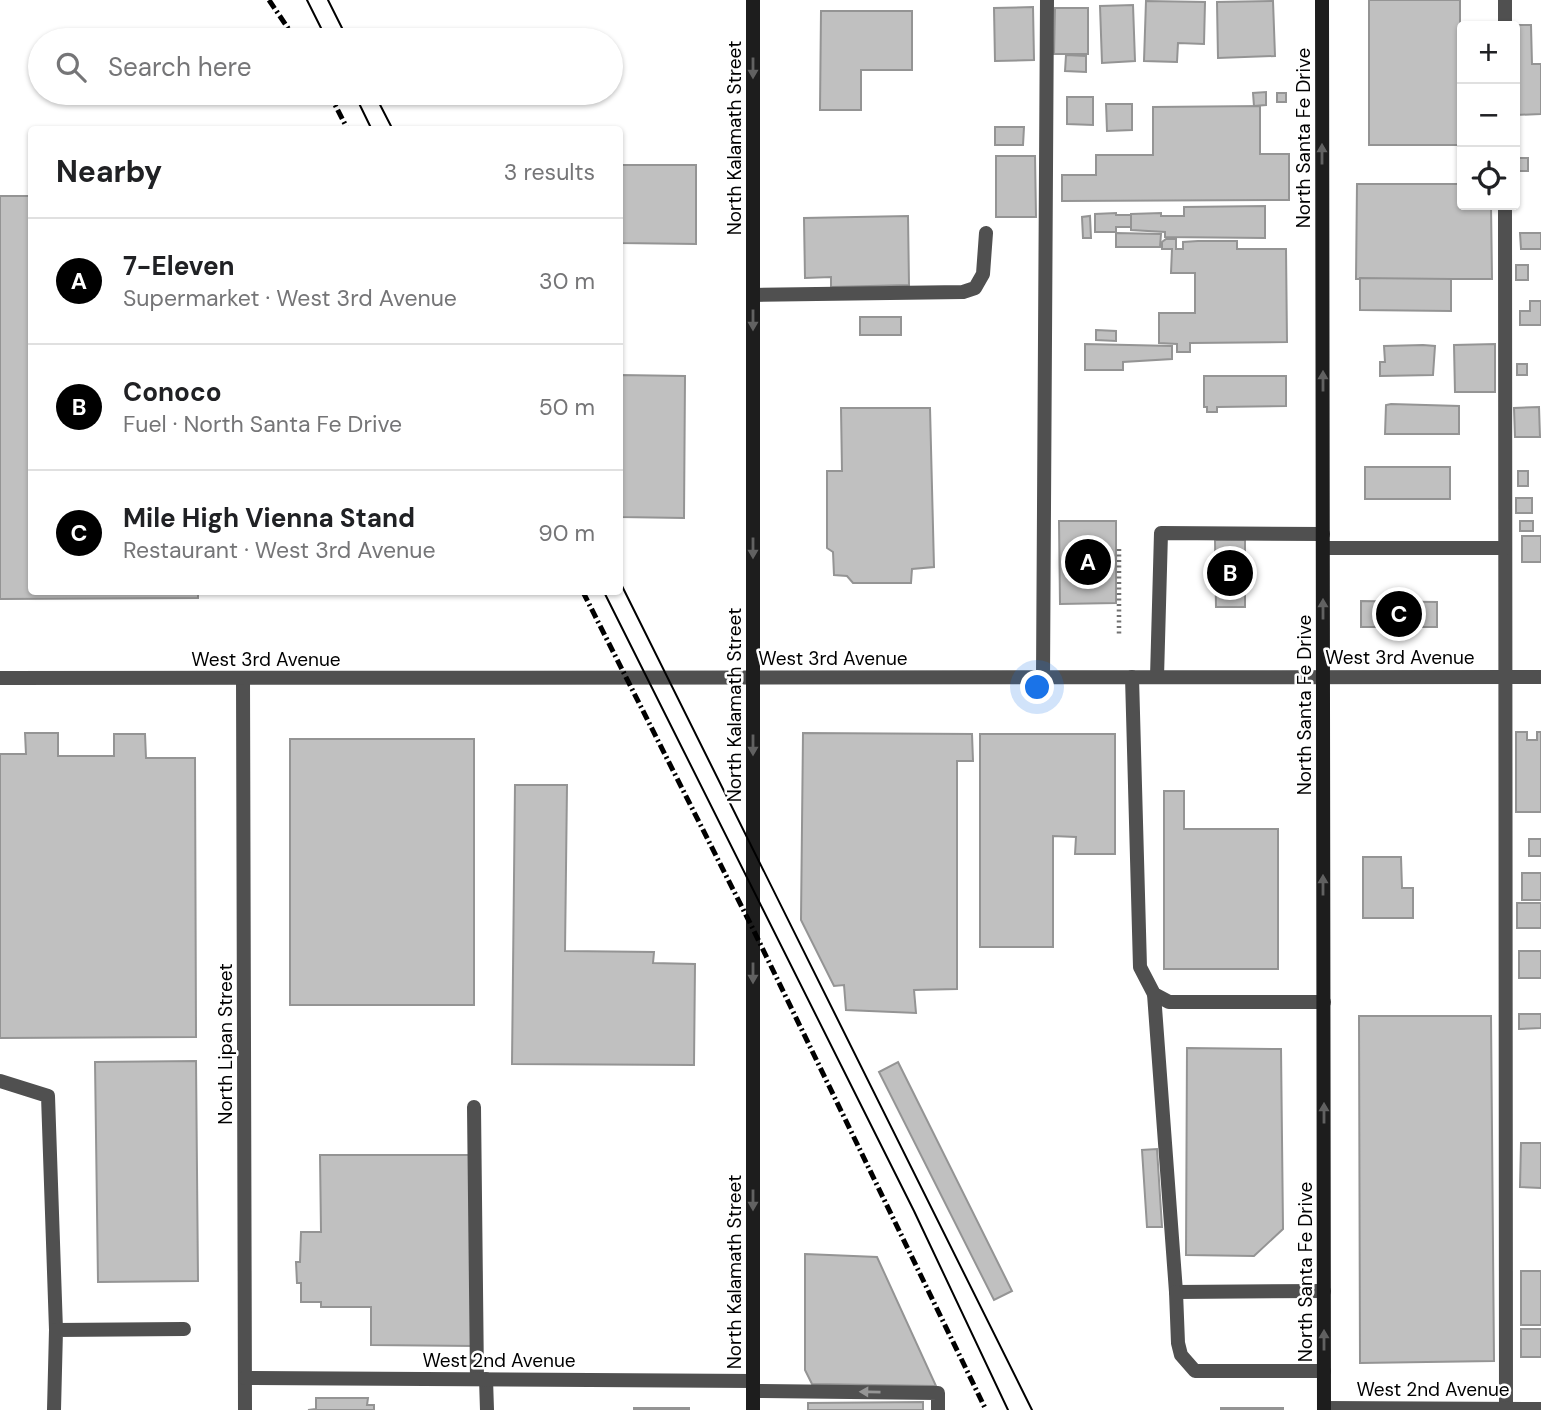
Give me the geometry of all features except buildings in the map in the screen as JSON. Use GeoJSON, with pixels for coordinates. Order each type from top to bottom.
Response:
{"type":"FeatureCollection","features":[{"type":"Feature","properties":{"kind":"main road","name":"North Kalamath Street"},"geometry":{"type":"LineString","coordinates":[[753,0],[753,1410]]}},
{"type":"Feature","properties":{"kind":"main road","name":"North Santa Fe Drive"},"geometry":{"type":"LineString","coordinates":[[1322,0],[1324,1409]]}},
{"type":"Feature","properties":{"kind":"street"},"geometry":{"type":"LineString","coordinates":[[1043,677],[1047,0]]}},
{"type":"Feature","properties":{"kind":"street"},"geometry":{"type":"LineString","coordinates":[[1505,0],[1505,21]]}},
{"type":"Feature","properties":{"kind":"street"},"geometry":{"type":"LineString","coordinates":[[1505,210],[1506,1409]]}},
{"type":"Feature","properties":{"kind":"street"},"geometry":{"type":"LineString","coordinates":[[753,295],[963,292],[975,288],[983,274],[986,233]]}},
{"type":"Feature","properties":{"kind":"street"},"geometry":{"type":"LineString","coordinates":[[1157,677],[1161,533],[1505,548]]}},
{"type":"Feature","properties":{"kind":"street"},"geometry":{"type":"LineString","coordinates":[[1132,677],[1140,967],[1154,994],[1181,1355],[1195,1371],[1324,1371]]}},
{"type":"Feature","properties":{"kind":"street","name":"West 3rd Avenue"},"geometry":{"type":"LineString","coordinates":[[0,678],[1541,677]]}},
{"type":"Feature","properties":{"kind":"street","name":"North Lipan Street"},"geometry":{"type":"LineString","coordinates":[[243,678],[245,1410]]}},
{"type":"Feature","properties":{"kind":"street"},"geometry":{"type":"LineString","coordinates":[[1154,994],[1169,1002],[1324,1002]]}},
{"type":"Feature","properties":{"kind":"street"},"geometry":{"type":"LineString","coordinates":[[0,1081],[48,1096],[56,1329],[54,1410]]}},
{"type":"Feature","properties":{"kind":"street"},"geometry":{"type":"LineString","coordinates":[[474,1107],[482,1379],[486,1410]]}},
{"type":"Feature","properties":{"kind":"street"},"geometry":{"type":"LineString","coordinates":[[1176,1292],[1324,1291]]}},
{"type":"Feature","properties":{"kind":"street"},"geometry":{"type":"LineString","coordinates":[[56,1329],[184,1329]]}},
{"type":"Feature","properties":{"kind":"street","name":"West 2nd Avenue"},"geometry":{"type":"LineString","coordinates":[[245,1378],[482,1379],[938,1393],[938,1410]]}},
{"type":"Feature","properties":{"kind":"street","name":"West 2nd Avenue"},"geometry":{"type":"LineString","coordinates":[[1324,1409],[1541,1409]]}},
{"type":"Feature","properties":{"kind":"path"},"geometry":{"type":"LineString","coordinates":[[1119,549],[1119,635]]}},
{"type":"Feature","properties":{"kind":"tram line"},"geometry":{"type":"LineString","coordinates":[[307,0],[321,28]]}},
{"type":"Feature","properties":{"kind":"tram line"},"geometry":{"type":"LineString","coordinates":[[328,0],[342,28]]}},
{"type":"Feature","properties":{"kind":"tram line"},"geometry":{"type":"LineString","coordinates":[[360,105],[370,126]]}},
{"type":"Feature","properties":{"kind":"tram line"},"geometry":{"type":"LineString","coordinates":[[380,105],[391,126]]}},
{"type":"Feature","properties":{"kind":"tram line"},"geometry":{"type":"LineString","coordinates":[[623,588],[1032,1410]]}},
{"type":"Feature","properties":{"kind":"tram line"},"geometry":{"type":"LineString","coordinates":[[606,595],[914,1211],[1008,1410]]}},
{"type":"Feature","properties":{"kind":"railway"},"geometry":{"type":"LineString","coordinates":[[269,0],[288,28]]}},
{"type":"Feature","properties":{"kind":"railway"},"geometry":{"type":"LineString","coordinates":[[335,105],[346,126]]}},
{"type":"Feature","properties":{"kind":"railway"},"geometry":{"type":"LineString","coordinates":[[585,595],[753,929],[986,1410]]}},
{"type":"Feature","properties":{"kind":"place","name":"7-Eleven"},"geometry":{"type":"Point","coordinates":[1088,562]}},
{"type":"Feature","properties":{"kind":"place","name":"Conoco"},"geometry":{"type":"Point","coordinates":[1230,573]}},
{"type":"Feature","properties":{"kind":"place","name":"Mile High Vienna Stand"},"geometry":{"type":"Point","coordinates":[1399,614]}}]}
